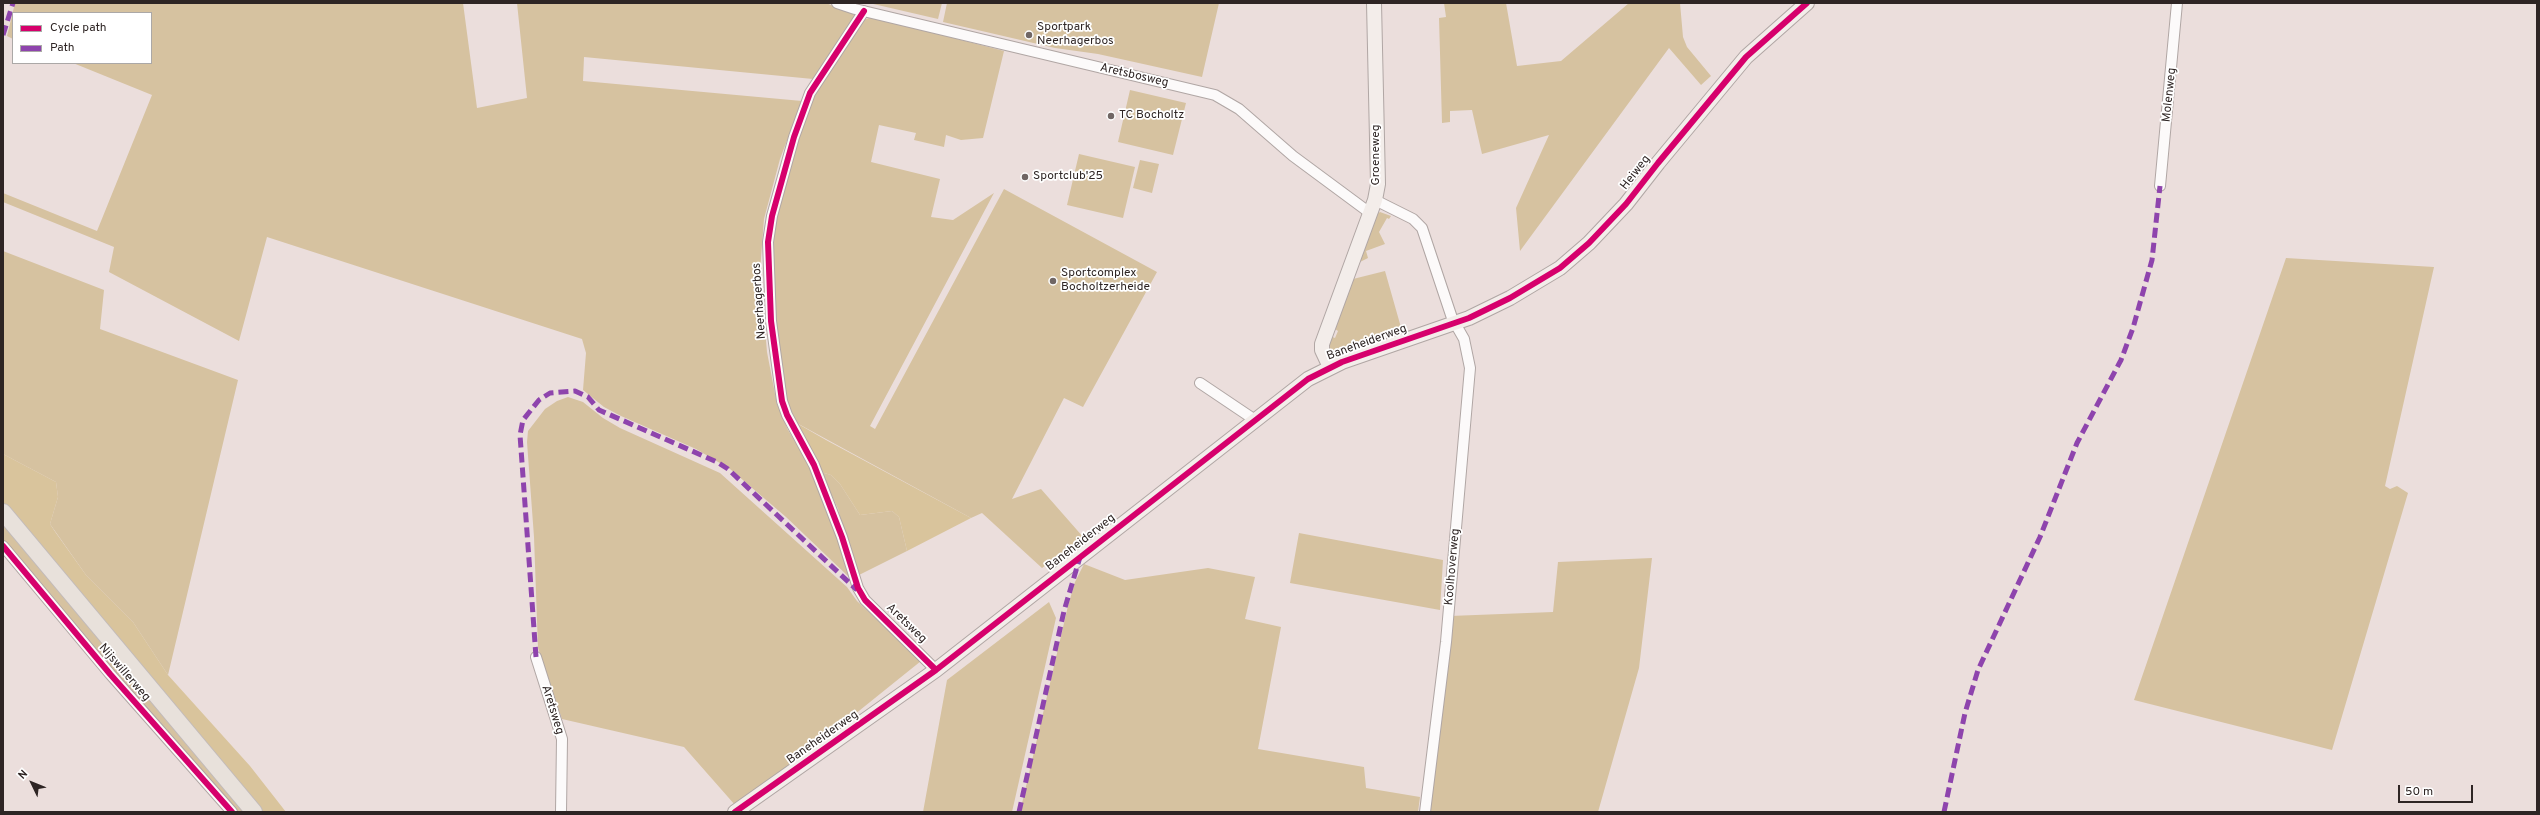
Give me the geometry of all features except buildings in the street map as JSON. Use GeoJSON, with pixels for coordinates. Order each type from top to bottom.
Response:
{"type":"FeatureCollection","features":[{"type":"Feature","properties":{"kind":"main road","name":"Nijswillerweg"},"geometry":{"type":"LineString","coordinates":[[5,515],[254,812]]}},
{"type":"Feature","properties":{"kind":"street"},"geometry":{"type":"LineString","coordinates":[[837,3],[864,11]]}},
{"type":"Feature","properties":{"kind":"street","name":"Groeneweg"},"geometry":{"type":"LineString","coordinates":[[1330,367],[1322,350],[1322,344],[1372,207],[1378,184],[1374,3]]}},
{"type":"Feature","properties":{"kind":"street","name":"Heiweg"},"geometry":{"type":"LineString","coordinates":[[1456,324],[1527,288],[1560,268],[1589,243],[1626,204],[1746,57],[1807,3]]}},
{"type":"Feature","properties":{"kind":"street","name":"Molenweg"},"geometry":{"type":"LineString","coordinates":[[2160,186],[2178,3]]}},
{"type":"Feature","properties":{"kind":"street","name":"Aretsbosweg"},"geometry":{"type":"LineString","coordinates":[[864,11],[1215,95],[1239,109],[1293,156],[1372,207]]}},
{"type":"Feature","properties":{"kind":"street","name":"Neerhagerbos"},"geometry":{"type":"LineString","coordinates":[[861,594],[842,537],[814,465],[787,415],[782,401],[771,320],[768,242],[782,180],[810,93],[864,11]]}},
{"type":"Feature","properties":{"kind":"street","name":"Koolhoverweg"},"geometry":{"type":"LineString","coordinates":[[1372,207],[1413,219],[1422,228],[1452,318],[1464,339],[1468,352],[1469,386],[1446,642],[1425,812]]}},
{"type":"Feature","properties":{"kind":"street","name":"Baneheiderweg"},"geometry":{"type":"LineString","coordinates":[[735,812],[936,670],[1308,379],[1330,367],[1456,324]]}},
{"type":"Feature","properties":{"kind":"street"},"geometry":{"type":"LineString","coordinates":[[1200,383],[1255,420]]}},
{"type":"Feature","properties":{"kind":"street","name":"Nijswillerweg"},"geometry":{"type":"LineString","coordinates":[[3,546],[110,674],[232,812]]}},
{"type":"Feature","properties":{"kind":"street","name":"Aretsweg"},"geometry":{"type":"LineString","coordinates":[[861,594],[936,670]]}},
{"type":"Feature","properties":{"kind":"street","name":"Aretsweg"},"geometry":{"type":"LineString","coordinates":[[536,657],[562,739],[561,812]]}},
{"type":"Feature","properties":{"kind":"shaded area"},"geometry":{"type":"Polygon","coordinates":[[[15,3],[463,3],[477,108],[527,98],[517,3],[826,3],[855,15],[813,79],[584,57],[583,81],[802,101],[780,159],[764,219],[760,271],[767,352],[777,404],[788,430],[821,485],[850,578],[786,517],[730,469],[696,449],[604,407],[583,390],[586,353],[582,339],[267,237],[239,341],[109,272],[114,247],[3,202],[3,193],[97,231],[152,95],[75,64],[152,64],[152,12],[13,12],[15,3]]]}},
{"type":"Feature","properties":{"kind":"shaded area"},"geometry":{"type":"Polygon","coordinates":[[[869,3],[942,3],[938,19],[869,3]]]}},
{"type":"Feature","properties":{"kind":"shaded area"},"geometry":{"type":"Polygon","coordinates":[[[947,3],[1219,3],[1202,77],[1098,54],[1055,48],[943,22],[947,3]]]}},
{"type":"Feature","properties":{"kind":"shaded area"},"geometry":{"type":"Polygon","coordinates":[[[1444,3],[1506,3],[1517,66],[1561,61],[1629,3],[1680,3],[1683,37],[1687,47],[1711,76],[1701,85],[1669,48],[1520,251],[1516,208],[1549,135],[1482,154],[1472,110],[1450,111],[1450,122],[1442,123],[1439,18],[1446,17],[1444,3]]]}},
{"type":"Feature","properties":{"kind":"shaded area"},"geometry":{"type":"Polygon","coordinates":[[[12,15],[12,38],[7,36],[12,15]]]}},
{"type":"Feature","properties":{"kind":"shaded area"},"geometry":{"type":"Polygon","coordinates":[[[872,17],[1004,51],[983,138],[961,140],[946,135],[944,147],[914,140],[916,133],[879,125],[871,162],[940,179],[931,217],[953,220],[994,193],[870,426],[875,429],[1004,189],[1157,272],[1083,407],[1064,398],[1012,499],[1041,489],[1084,538],[1042,568],[982,513],[971,518],[793,421],[781,381],[770,247],[788,162],[818,84],[863,20],[872,17]]]}},
{"type":"Feature","properties":{"kind":"shaded area"},"geometry":{"type":"Polygon","coordinates":[[[1130,90],[1186,103],[1173,155],[1118,142],[1130,90]]]}},
{"type":"Feature","properties":{"kind":"shaded area"},"geometry":{"type":"Polygon","coordinates":[[[1079,154],[1135,167],[1123,218],[1067,205],[1079,154]]]}},
{"type":"Feature","properties":{"kind":"shaded area"},"geometry":{"type":"Polygon","coordinates":[[[1140,160],[1159,164],[1152,193],[1133,188],[1140,160]]]}},
{"type":"Feature","properties":{"kind":"shaded area"},"geometry":{"type":"Polygon","coordinates":[[[1380,212],[1391,216],[1389,219],[1387,218],[1379,232],[1385,244],[1366,251],[1368,258],[1358,263],[1377,214],[1380,212]]]}},
{"type":"Feature","properties":{"kind":"shaded area"},"geometry":{"type":"Polygon","coordinates":[[[3,251],[104,290],[100,329],[238,380],[168,675],[133,622],[86,575],[50,524],[58,497],[56,482],[3,454],[3,251]]]}},
{"type":"Feature","properties":{"kind":"shaded area"},"geometry":{"type":"Polygon","coordinates":[[[2286,258],[2434,267],[2385,486],[2390,489],[2397,486],[2408,493],[2332,750],[2134,700],[2286,258]]]}},
{"type":"Feature","properties":{"kind":"shaded area"},"geometry":{"type":"Polygon","coordinates":[[[1385,271],[1402,331],[1366,339],[1337,354],[1331,352],[1326,347],[1330,336],[1335,338],[1338,331],[1335,329],[1353,279],[1385,271]]]}},
{"type":"Feature","properties":{"kind":"shaded area"},"geometry":{"type":"Polygon","coordinates":[[[568,397],[583,402],[603,418],[620,428],[720,473],[847,587],[857,601],[921,661],[783,772],[735,805],[684,747],[562,719],[538,648],[534,537],[527,442],[528,431],[545,409],[557,401],[568,397]]]}},
{"type":"Feature","properties":{"kind":"shaded area"},"geometry":{"type":"Polygon","coordinates":[[[793,421],[971,518],[907,551],[899,517],[892,511],[860,515],[840,484],[831,475],[821,472],[793,421]]]}},
{"type":"Feature","properties":{"kind":"shaded area"},"geometry":{"type":"Polygon","coordinates":[[[3,454],[56,482],[58,497],[50,524],[56,533],[86,575],[133,622],[168,675],[250,766],[286,812],[263,812],[3,503],[3,454]]]}},
{"type":"Feature","properties":{"kind":"shaded area"},"geometry":{"type":"Polygon","coordinates":[[[821,472],[831,475],[840,484],[860,515],[892,511],[899,517],[907,551],[857,576],[838,509],[821,472]]]}},
{"type":"Feature","properties":{"kind":"shaded area"},"geometry":{"type":"Polygon","coordinates":[[[3,524],[245,812],[236,812],[3,542],[3,524]]]}},
{"type":"Feature","properties":{"kind":"shaded area"},"geometry":{"type":"Polygon","coordinates":[[[1299,533],[1443,560],[1440,610],[1290,583],[1299,533]]]}},
{"type":"Feature","properties":{"kind":"shaded area"},"geometry":{"type":"Polygon","coordinates":[[[1652,558],[1639,668],[1598,812],[1429,812],[1450,616],[1553,612],[1558,562],[1652,558]]]}},
{"type":"Feature","properties":{"kind":"shaded area"},"geometry":{"type":"Polygon","coordinates":[[[1084,564],[1125,580],[1208,568],[1255,577],[1245,619],[1281,627],[1258,749],[1364,767],[1366,788],[1420,797],[1418,812],[1020,812],[1068,606],[1075,582],[1084,564]]]}},
{"type":"Feature","properties":{"kind":"shaded area"},"geometry":{"type":"Polygon","coordinates":[[[1049,602],[1056,618],[1012,812],[923,812],[947,680],[1049,602]]]}},
{"type":"Feature","properties":{"kind":"marked path"},"geometry":{"type":"LineString","coordinates":[[3,35],[13,3]]}},
{"type":"Feature","properties":{"kind":"marked path"},"geometry":{"type":"LineString","coordinates":[[1944,812],[1965,713],[1978,670],[2040,537],[2077,443],[2121,360],[2133,328],[2152,260],[2160,186]]}},
{"type":"Feature","properties":{"kind":"marked path"},"geometry":{"type":"LineString","coordinates":[[536,657],[520,435],[523,420],[539,400],[550,393],[575,391],[588,397],[599,410],[717,462],[728,469],[857,590]]}},
{"type":"Feature","properties":{"kind":"marked path"},"geometry":{"type":"LineString","coordinates":[[1019,812],[1064,611],[1080,557]]}},
{"type":"Feature","properties":{"kind":"cycle path"},"geometry":{"type":"LineString","coordinates":[[735,812],[936,670],[1308,379],[1342,362],[1469,318],[1510,298],[1560,268],[1589,243],[1626,204],[1746,57],[1807,3]]}},
{"type":"Feature","properties":{"kind":"cycle path"},"geometry":{"type":"LineString","coordinates":[[864,11],[810,93],[794,137],[772,216],[768,242],[771,321],[782,401],[787,415],[814,465],[842,537],[858,588],[865,600],[936,670]]}},
{"type":"Feature","properties":{"kind":"cycle path"},"geometry":{"type":"LineString","coordinates":[[3,546],[110,674],[232,812]]}},
{"type":"Feature","properties":{"kind":"place","name":"Sportpark Neerhagerbos"},"geometry":{"type":"Point","coordinates":[1029,35]}},
{"type":"Feature","properties":{"kind":"place","name":"TC Bocholtz"},"geometry":{"type":"Point","coordinates":[1111,116]}},
{"type":"Feature","properties":{"kind":"place","name":"Sportclub'25"},"geometry":{"type":"Point","coordinates":[1025,177]}},
{"type":"Feature","properties":{"kind":"place","name":"Sportcomplex Bocholtzerheide"},"geometry":{"type":"Point","coordinates":[1053,281]}}]}
